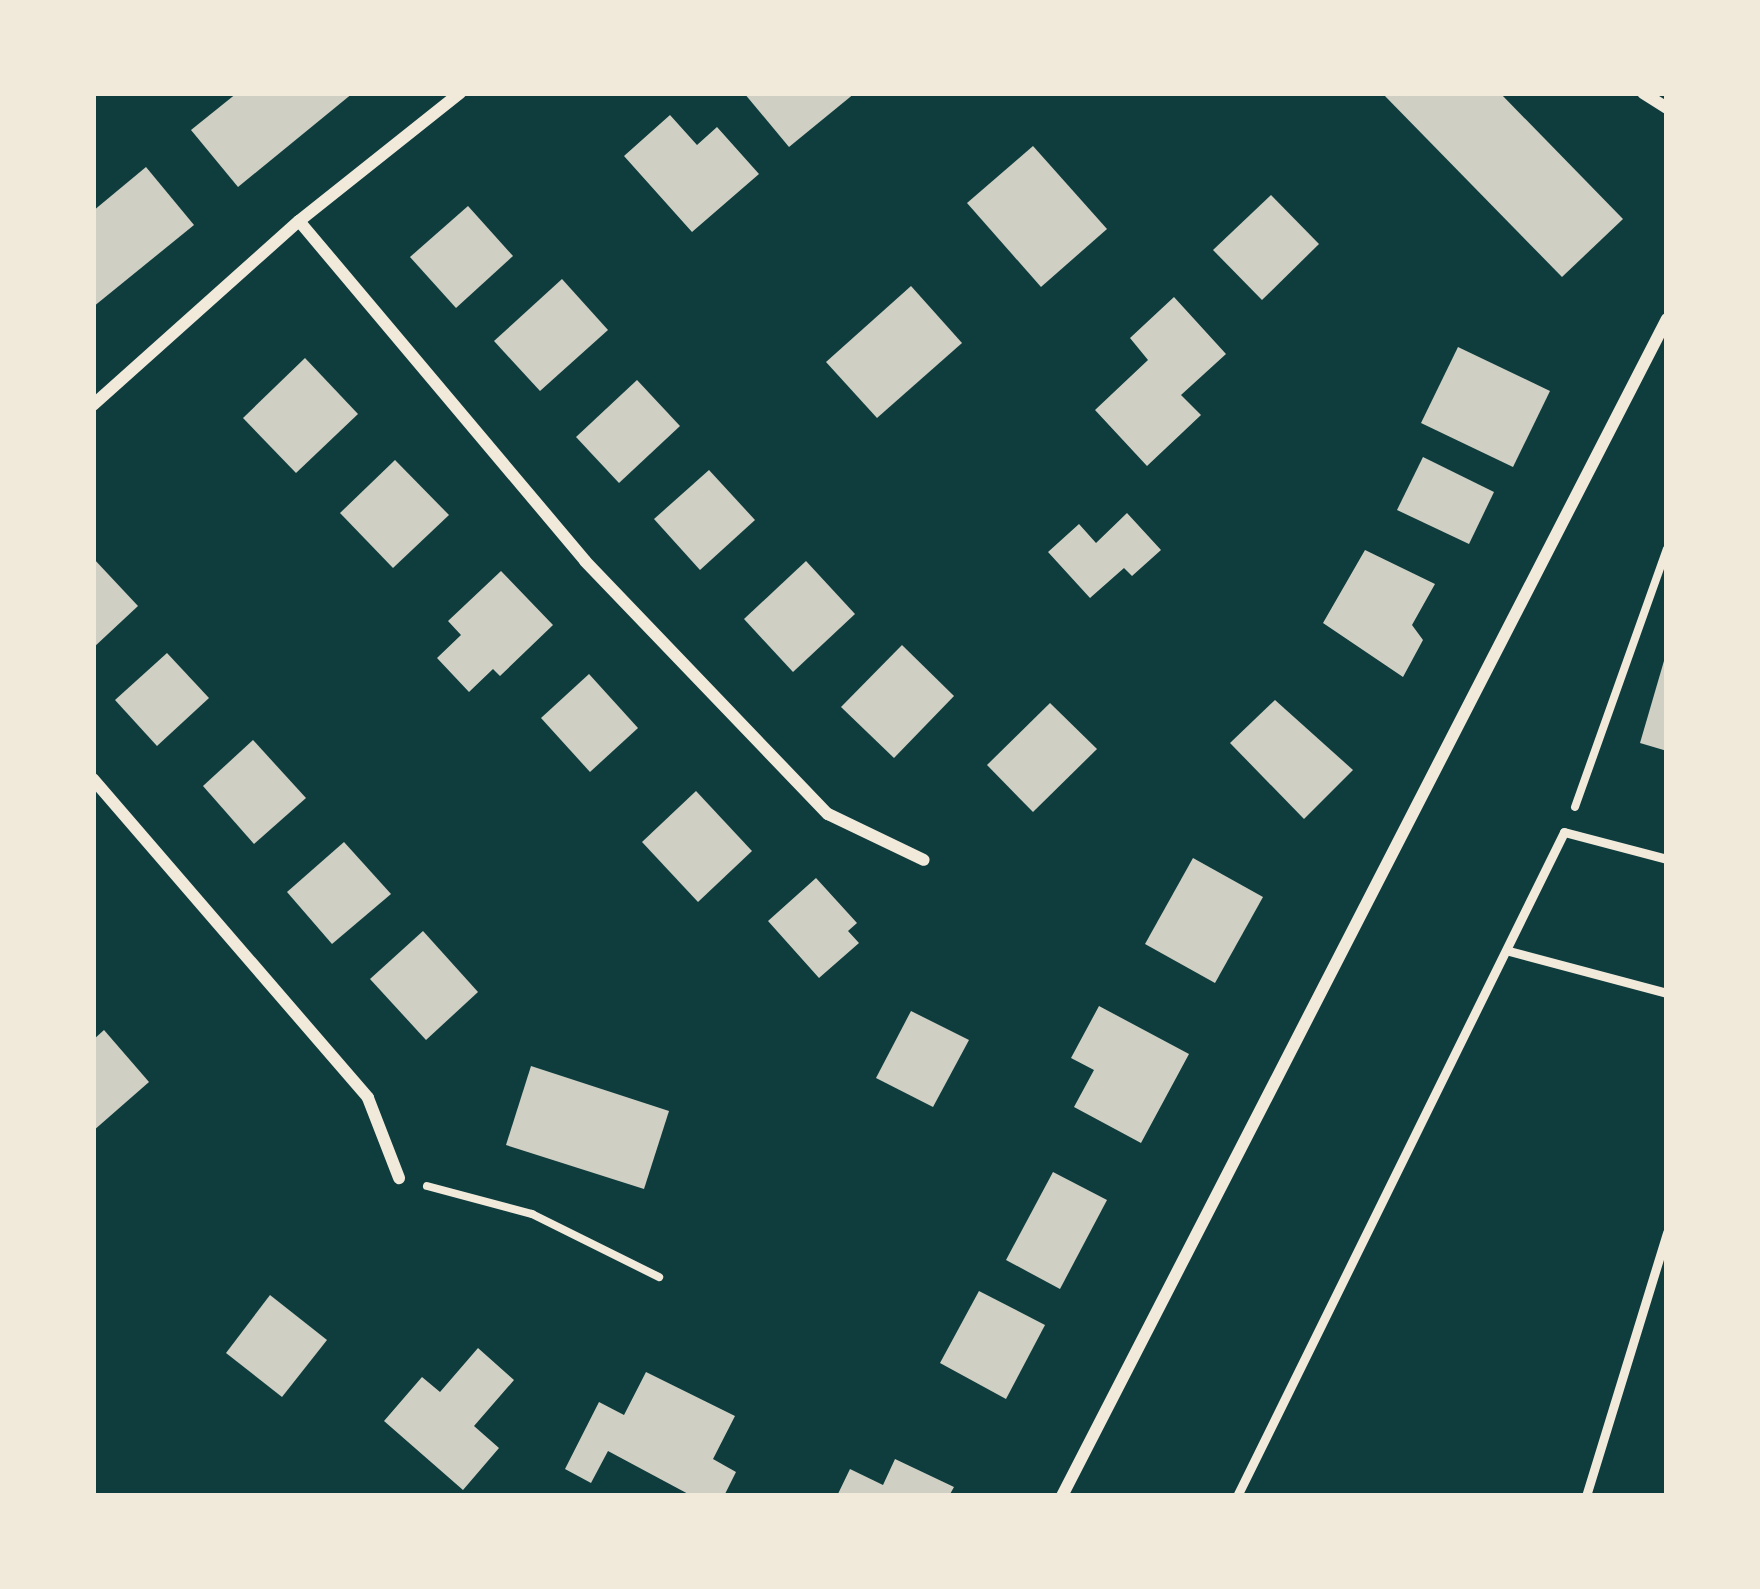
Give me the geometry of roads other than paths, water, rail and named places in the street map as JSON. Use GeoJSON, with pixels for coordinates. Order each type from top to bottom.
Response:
{"type":"FeatureCollection","features":[{"type":"Feature","properties":{"kind":"street"},"geometry":{"type":"LineString","coordinates":[[93,405],[299,221],[460,93]]}},
{"type":"Feature","properties":{"kind":"street"},"geometry":{"type":"LineString","coordinates":[[1643,93],[1667,108]]}},
{"type":"Feature","properties":{"kind":"street"},"geometry":{"type":"LineString","coordinates":[[299,221],[586,561],[828,814],[924,860]]}},
{"type":"Feature","properties":{"kind":"street"},"geometry":{"type":"LineString","coordinates":[[1062,1496],[1667,319]]}},
{"type":"Feature","properties":{"kind":"street"},"geometry":{"type":"LineString","coordinates":[[93,779],[368,1098],[399,1178]]}},
{"type":"Feature","properties":{"kind":"lane"},"geometry":{"type":"LineString","coordinates":[[1238,1496],[1564,832],[1667,860]]}},
{"type":"Feature","properties":{"kind":"lane"},"geometry":{"type":"LineString","coordinates":[[1508,951],[1667,993]]}},
{"type":"Feature","properties":{"kind":"lane"},"geometry":{"type":"LineString","coordinates":[[1586,1496],[1667,1232]]}}]}
